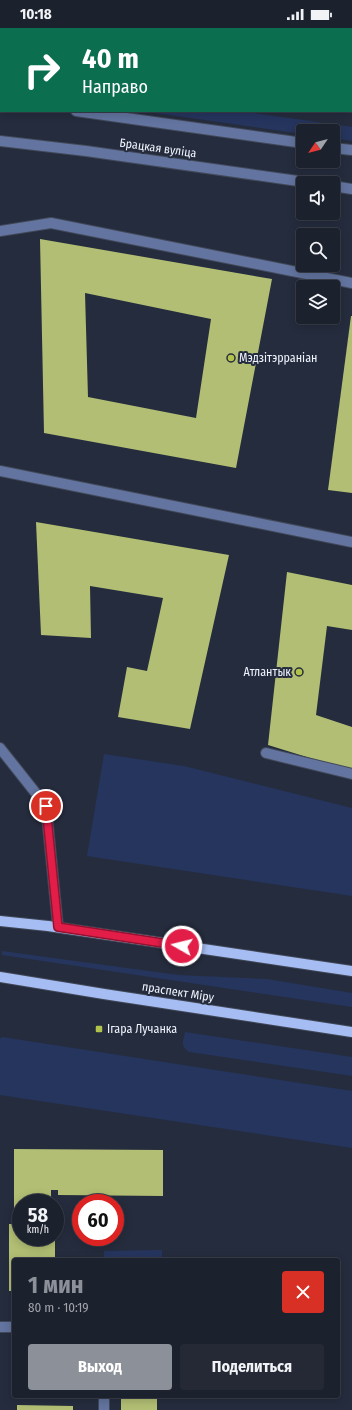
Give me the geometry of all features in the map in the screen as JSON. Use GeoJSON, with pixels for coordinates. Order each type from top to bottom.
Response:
{"type":"FeatureCollection","features":[{"type":"Feature","properties":{"kind":"main road"},"geometry":{"type":"LineString","coordinates":[[0,921],[58,927],[352,971]]}},
{"type":"Feature","properties":{"kind":"main road","name":"праспект Міру"},"geometry":{"type":"LineString","coordinates":[[0,976],[352,1032]]}},
{"type":"Feature","properties":{"kind":"street","name":"Брацкая вуліца"},"geometry":{"type":"LineString","coordinates":[[83,112],[296,142]]}},
{"type":"Feature","properties":{"kind":"street","name":"Брацкая вуліца"},"geometry":{"type":"LineString","coordinates":[[0,141],[86,151],[296,181]]}},
{"type":"Feature","properties":{"kind":"street"},"geometry":{"type":"LineString","coordinates":[[340,149],[352,150]]}},
{"type":"Feature","properties":{"kind":"street"},"geometry":{"type":"LineString","coordinates":[[340,187],[352,189]]}},
{"type":"Feature","properties":{"kind":"street"},"geometry":{"type":"LineString","coordinates":[[0,231],[51,223],[352,280]]}},
{"type":"Feature","properties":{"kind":"street"},"geometry":{"type":"LineString","coordinates":[[0,471],[352,542]]}},
{"type":"Feature","properties":{"kind":"street"},"geometry":{"type":"LineString","coordinates":[[0,748],[46,806],[58,927]]}},
{"type":"Feature","properties":{"kind":"street"},"geometry":{"type":"LineString","coordinates":[[266,753],[352,774]]}},
{"type":"Feature","properties":{"kind":"street"},"geometry":{"type":"LineString","coordinates":[[0,1327],[12,1327]]}},
{"type":"Feature","properties":{"kind":"street"},"geometry":{"type":"LineString","coordinates":[[104,1398],[104,1410]]}},
{"type":"Feature","properties":{"kind":"shaded area"},"geometry":{"type":"Polygon","coordinates":[[[148,112],[247,112],[331,124],[296,124],[296,133],[148,112]]]}},
{"type":"Feature","properties":{"kind":"shaded area"},"geometry":{"type":"Polygon","coordinates":[[[340,125],[352,127],[352,141],[340,139],[340,125]]]}},
{"type":"Feature","properties":{"kind":"shaded area"},"geometry":{"type":"Polygon","coordinates":[[[104,754],[184,766],[352,808],[352,896],[87,856],[104,754]]]}},
{"type":"Feature","properties":{"kind":"shaded area"},"geometry":{"type":"Polygon","coordinates":[[[2,951],[178,975],[267,979],[352,993],[352,1007],[2,955],[2,951]]]}},
{"type":"Feature","properties":{"kind":"shaded area"},"geometry":{"type":"Polygon","coordinates":[[[185,1032],[352,1057],[352,1076],[189,1052],[183,1046],[185,1032]]]}},
{"type":"Feature","properties":{"kind":"shaded area"},"geometry":{"type":"Polygon","coordinates":[[[2,1037],[352,1091],[352,1148],[0,1095],[0,1039],[2,1037]]]}},
{"type":"Feature","properties":{"kind":"shaded area"},"geometry":{"type":"Polygon","coordinates":[[[162,1250],[162,1258],[104,1258],[104,1251],[162,1250]]]}},
{"type":"Feature","properties":{"kind":"building","name":"Мэдзітэрраніан"},"geometry":{"type":"Polygon","coordinates":[[[40,239],[272,279],[236,468],[44,433],[40,239]],[[85,293],[88,397],[196,418],[211,319],[85,293]]]}},
{"type":"Feature","properties":{"kind":"building"},"geometry":{"type":"Polygon","coordinates":[[[352,316],[352,493],[328,490],[352,316]]]}},
{"type":"Feature","properties":{"kind":"building"},"geometry":{"type":"Polygon","coordinates":[[[36,522],[229,555],[190,729],[118,717],[127,667],[147,671],[163,598],[90,586],[91,638],[41,635],[36,522]]]}},
{"type":"Feature","properties":{"kind":"building","name":"Атлантык"},"geometry":{"type":"Polygon","coordinates":[[[287,572],[352,585],[352,630],[327,626],[316,715],[352,727],[352,771],[268,745],[287,572]]]}},
{"type":"Feature","properties":{"kind":"building"},"geometry":{"type":"Polygon","coordinates":[[[14,1149],[163,1150],[163,1196],[124,1196],[124,1194],[64,1195],[58,1194],[58,1190],[51,1190],[51,1194],[14,1194],[14,1149]]]}},
{"type":"Feature","properties":{"kind":"building"},"geometry":{"type":"Polygon","coordinates":[[[9,1224],[12,1224],[12,1246],[55,1246],[55,1258],[12,1258],[12,1291],[9,1291],[9,1224]]]}},
{"type":"Feature","properties":{"kind":"building"},"geometry":{"type":"Polygon","coordinates":[[[121,1398],[157,1398],[157,1410],[121,1410],[121,1398]]]}},
{"type":"Feature","properties":{"kind":"building"},"geometry":{"type":"Polygon","coordinates":[[[17,1405],[73,1406],[73,1410],[17,1410],[17,1405]]]}},
{"type":"Feature","properties":{"kind":"place","name":"Мэдзітэрраніан"},"geometry":{"type":"Point","coordinates":[231,358]}},
{"type":"Feature","properties":{"kind":"place","name":"Атлантык"},"geometry":{"type":"Point","coordinates":[299,672]}},
{"type":"Feature","properties":{"kind":"place","name":"Ігара Лучанка"},"geometry":{"type":"Point","coordinates":[99,1029]}},
{"type":"Feature","properties":{"kind":"route"},"geometry":{"type":"LineString","coordinates":[[46,806],[58,927],[182,946]]}}]}
